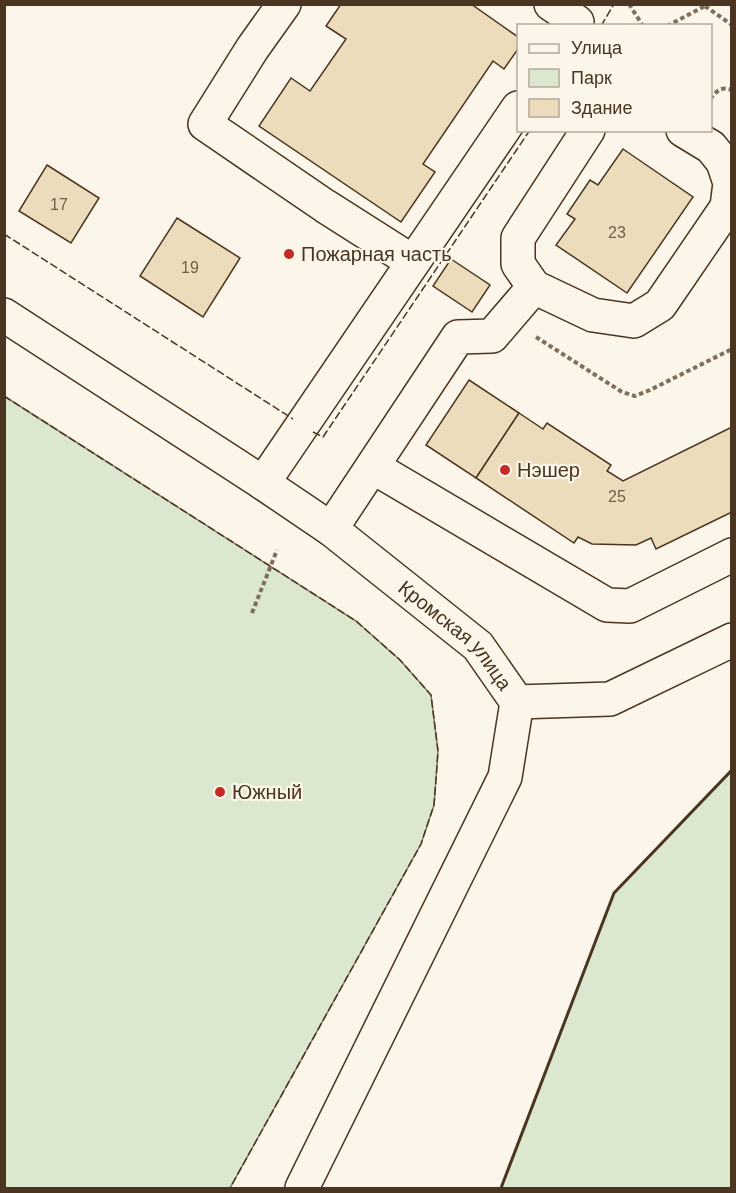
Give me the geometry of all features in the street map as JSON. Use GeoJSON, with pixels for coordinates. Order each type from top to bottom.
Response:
{"type":"FeatureCollection","features":[{"type":"Feature","properties":{"kind":"street"},"geometry":{"type":"LineString","coordinates":[[284,4],[252,49],[205,124],[412,262]]}},
{"type":"Feature","properties":{"kind":"street"},"geometry":{"type":"LineString","coordinates":[[551,4],[578,22],[576,24]]}},
{"type":"Feature","properties":{"kind":"street"},"geometry":{"type":"LineString","coordinates":[[263,483],[517,111]]}},
{"type":"Feature","properties":{"kind":"street"},"geometry":{"type":"LineString","coordinates":[[587,132],[518,238],[518,264],[534,287],[593,315],[634,321],[660,305],[727,207],[730,183],[723,162],[711,147],[686,132]]}},
{"type":"Feature","properties":{"kind":"street"},"geometry":{"type":"LineString","coordinates":[[332,529],[458,337],[492,336],[534,287]]}},
{"type":"Feature","properties":{"kind":"street","name":"Кромская улица"},"geometry":{"type":"LineString","coordinates":[[4,315],[332,529],[478,646],[517,702],[505,777],[302,1188]]}},
{"type":"Feature","properties":{"kind":"street"},"geometry":{"type":"LineString","coordinates":[[373,466],[607,605],[630,606],[732,555]]}},
{"type":"Feature","properties":{"kind":"street"},"geometry":{"type":"LineString","coordinates":[[517,702],[610,699],[732,640]]}},
{"type":"Feature","properties":{"kind":"path"},"geometry":{"type":"LineString","coordinates":[[629,4],[640,24]]}},
{"type":"Feature","properties":{"kind":"path"},"geometry":{"type":"LineString","coordinates":[[671,24],[704,5],[732,25]]}},
{"type":"Feature","properties":{"kind":"path"},"geometry":{"type":"LineString","coordinates":[[712,98],[717,90],[725,88],[732,90]]}},
{"type":"Feature","properties":{"kind":"path"},"geometry":{"type":"LineString","coordinates":[[507,319],[622,392],[635,396],[732,349]]}},
{"type":"Feature","properties":{"kind":"path"},"geometry":{"type":"LineString","coordinates":[[252,613],[277,550]]}},
{"type":"Feature","properties":{"kind":"green space","name":"Южный"},"geometry":{"type":"Polygon","coordinates":[[[4,396],[356,621],[400,660],[431,695],[438,751],[434,805],[421,844],[230,1188],[5,1188],[4,396]]]}},
{"type":"Feature","properties":{"kind":"green space"},"geometry":{"type":"Polygon","coordinates":[[[731,770],[731,1188],[501,1188],[614,893],[731,770]]]}},
{"type":"Feature","properties":{"kind":"building"},"geometry":{"type":"Polygon","coordinates":[[[341,4],[471,4],[517,36],[517,50],[504,69],[493,61],[423,164],[435,172],[401,222],[259,126],[291,78],[310,91],[346,39],[326,26],[341,4]]]}},
{"type":"Feature","properties":{"kind":"building"},"geometry":{"type":"Polygon","coordinates":[[[623,149],[693,197],[627,293],[556,245],[575,219],[567,214],[590,180],[598,185],[623,149]]]}},
{"type":"Feature","properties":{"kind":"building"},"geometry":{"type":"Polygon","coordinates":[[[47,165],[99,198],[71,243],[19,211],[47,165]]]}},
{"type":"Feature","properties":{"kind":"building"},"geometry":{"type":"Polygon","coordinates":[[[177,218],[240,258],[203,317],[140,276],[177,218]]]}},
{"type":"Feature","properties":{"kind":"building"},"geometry":{"type":"Polygon","coordinates":[[[451,259],[490,285],[472,312],[433,286],[451,259]]]}},
{"type":"Feature","properties":{"kind":"building"},"geometry":{"type":"Polygon","coordinates":[[[469,380],[519,413],[476,478],[426,445],[469,380]]]}},
{"type":"Feature","properties":{"kind":"building"},"geometry":{"type":"Polygon","coordinates":[[[519,413],[543,429],[547,423],[611,465],[607,471],[623,481],[732,427],[732,512],[656,549],[651,538],[636,545],[592,544],[578,537],[574,543],[476,478],[519,413]]]}},
{"type":"Feature","properties":{"kind":"fence"},"geometry":{"type":"LineString","coordinates":[[602,24],[614,4]]}},
{"type":"Feature","properties":{"kind":"fence"},"geometry":{"type":"LineString","coordinates":[[313,432],[323,437],[529,132]]}},
{"type":"Feature","properties":{"kind":"fence"},"geometry":{"type":"LineString","coordinates":[[4,234],[293,419]]}},
{"type":"Feature","properties":{"kind":"fence"},"geometry":{"type":"LineString","coordinates":[[4,396],[356,621],[400,660],[431,695],[438,751],[434,805],[421,844],[230,1188]]}},
{"type":"Feature","properties":{"kind":"wall"},"geometry":{"type":"LineString","coordinates":[[501,1188],[614,893],[732,770]]}},
{"type":"Feature","properties":{"kind":"place","name":"Пожарная часть"},"geometry":{"type":"Point","coordinates":[289,254]}},
{"type":"Feature","properties":{"kind":"place","name":"Нэшер"},"geometry":{"type":"Point","coordinates":[505,470]}},
{"type":"Feature","properties":{"kind":"place","name":"Южный"},"geometry":{"type":"Point","coordinates":[220,792]}}]}
